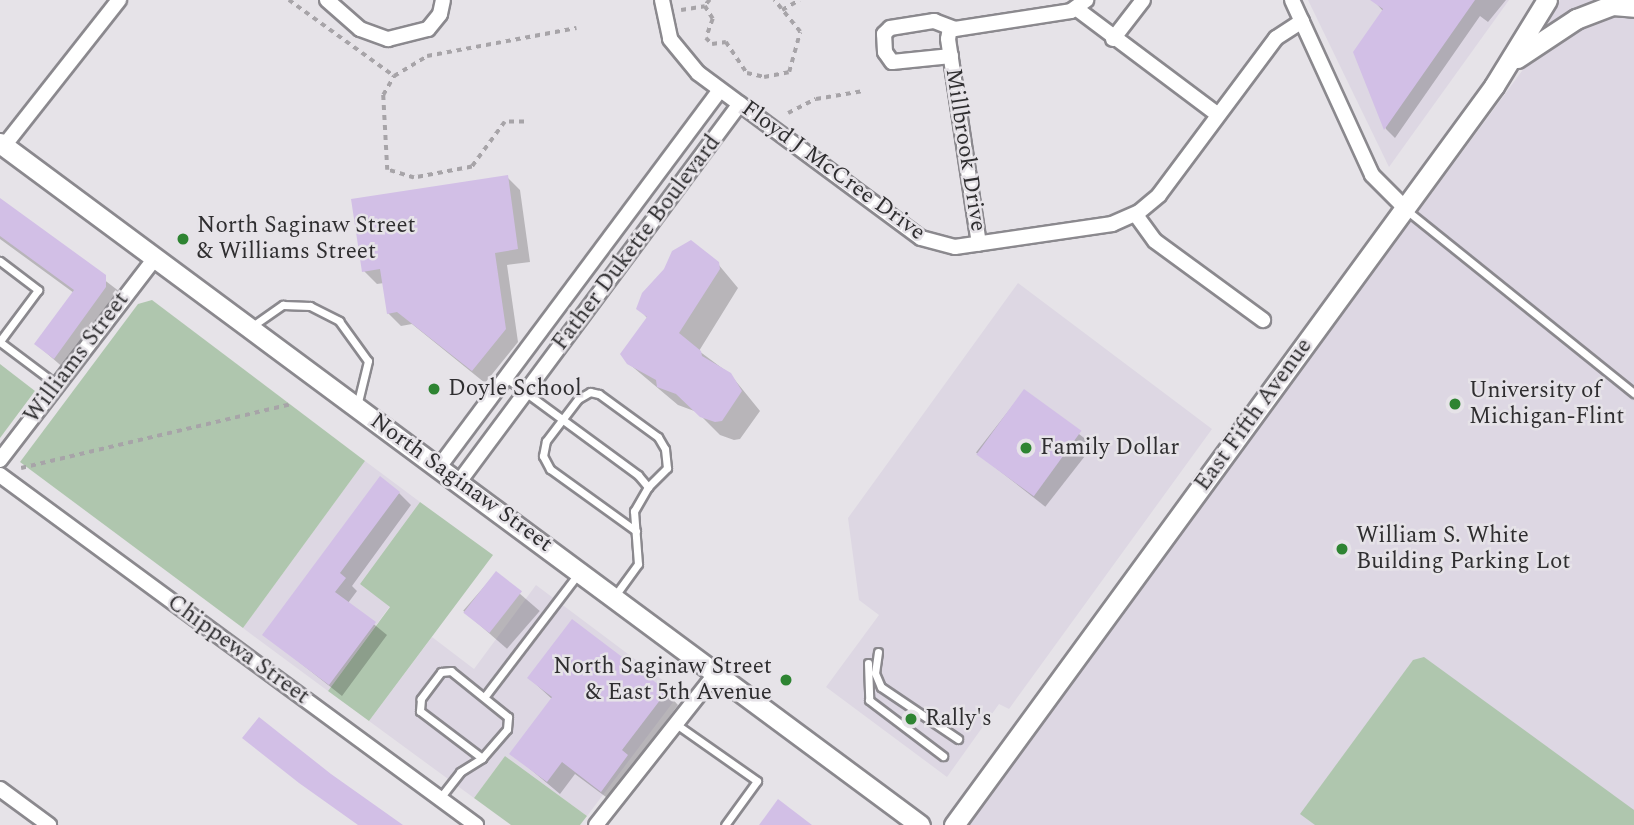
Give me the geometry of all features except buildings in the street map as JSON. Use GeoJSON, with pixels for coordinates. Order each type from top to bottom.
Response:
{"type":"FeatureCollection","features":[{"type":"Feature","properties":{"kind":"main road","name":"East Fifth Avenue"},"geometry":{"type":"LineString","coordinates":[[954,825],[1511,62],[1547,0]]}},
{"type":"Feature","properties":{"kind":"main road"},"geometry":{"type":"LineString","coordinates":[[1511,62],[1576,19],[1613,5],[1634,7]]}},
{"type":"Feature","properties":{"kind":"main road","name":"North Saginaw Street"},"geometry":{"type":"LineString","coordinates":[[2,144],[920,825]]}},
{"type":"Feature","properties":{"kind":"street"},"geometry":{"type":"LineString","coordinates":[[2,144],[119,0]]}},
{"type":"Feature","properties":{"kind":"street"},"geometry":{"type":"LineString","coordinates":[[327,0],[360,29],[388,39],[428,29],[440,14],[443,0]]}},
{"type":"Feature","properties":{"kind":"street","name":"Floyd J McCree Drive"},"geometry":{"type":"LineString","coordinates":[[662,0],[674,46],[720,90],[921,238],[946,246],[979,244],[1112,224],[1136,215],[1155,200],[1276,38],[1301,21]]}},
{"type":"Feature","properties":{"kind":"street"},"geometry":{"type":"LineString","coordinates":[[1114,39],[1143,0]]}},
{"type":"Feature","properties":{"kind":"street"},"geometry":{"type":"LineString","coordinates":[[1292,0],[1372,175],[1405,208]]}},
{"type":"Feature","properties":{"kind":"street","name":"Millbrook Drive"},"geometry":{"type":"LineString","coordinates":[[951,56],[896,63],[887,57],[884,34],[894,27],[937,21],[950,28],[1082,5],[1114,39],[1218,115]]}},
{"type":"Feature","properties":{"kind":"street","name":"Millbrook Drive"},"geometry":{"type":"LineString","coordinates":[[950,28],[951,56],[979,244]]}},
{"type":"Feature","properties":{"kind":"street","name":"Father Dukette Boulevard"},"geometry":{"type":"LineString","coordinates":[[439,467],[720,90]]}},
{"type":"Feature","properties":{"kind":"street","name":"Father Dukette Boulevard"},"geometry":{"type":"LineString","coordinates":[[459,482],[740,104]]}},
{"type":"Feature","properties":{"kind":"street"},"geometry":{"type":"LineString","coordinates":[[657,174],[677,188]]}},
{"type":"Feature","properties":{"kind":"street"},"geometry":{"type":"LineString","coordinates":[[1136,215],[1155,241],[1263,320]]}},
{"type":"Feature","properties":{"kind":"street"},"geometry":{"type":"LineString","coordinates":[[624,220],[643,234]]}},
{"type":"Feature","properties":{"kind":"street","name":"Williams Street"},"geometry":{"type":"LineString","coordinates":[[0,460],[156,257]]}},
{"type":"Feature","properties":{"kind":"street","name":"Chippewa Street"},"geometry":{"type":"LineString","coordinates":[[0,475],[476,825]]}},
{"type":"Feature","properties":{"kind":"street"},"geometry":{"type":"LineString","coordinates":[[596,825],[674,722],[716,672]]}},
{"type":"Feature","properties":{"kind":"street"},"geometry":{"type":"LineString","coordinates":[[0,789],[49,825]]}},
{"type":"Feature","properties":{"kind":"lane"},"geometry":{"type":"LineString","coordinates":[[1405,208],[1634,393]]}},
{"type":"Feature","properties":{"kind":"lane"},"geometry":{"type":"LineString","coordinates":[[0,261],[38,290],[0,342],[56,384]]}},
{"type":"Feature","properties":{"kind":"lane"},"geometry":{"type":"LineString","coordinates":[[251,327],[284,304],[310,306],[339,321],[368,361],[357,406]]}},
{"type":"Feature","properties":{"kind":"lane"},"geometry":{"type":"LineString","coordinates":[[505,378],[638,475],[648,487]]}},
{"type":"Feature","properties":{"kind":"lane"},"geometry":{"type":"LineString","coordinates":[[614,597],[638,564],[636,531],[634,511],[648,487],[667,468],[666,449],[658,437],[590,392],[578,399],[562,419],[546,441],[543,456],[550,469],[636,531]]}},
{"type":"Feature","properties":{"kind":"lane"},"geometry":{"type":"LineString","coordinates":[[485,696],[580,571]]}},
{"type":"Feature","properties":{"kind":"lane"},"geometry":{"type":"LineString","coordinates":[[878,652],[874,673],[881,687],[958,739]]}},
{"type":"Feature","properties":{"kind":"lane"},"geometry":{"type":"LineString","coordinates":[[868,663],[869,700],[943,756]]}},
{"type":"Feature","properties":{"kind":"lane"},"geometry":{"type":"LineString","coordinates":[[440,798],[460,772],[482,758],[506,729],[508,717],[451,671],[441,672],[421,699],[420,711],[482,758]]}},
{"type":"Feature","properties":{"kind":"lane"},"geometry":{"type":"LineString","coordinates":[[674,722],[757,781],[724,825]]}},
{"type":"Feature","properties":{"kind":"path"},"geometry":{"type":"LineString","coordinates":[[289,0],[394,76]]}},
{"type":"Feature","properties":{"kind":"path"},"geometry":{"type":"LineString","coordinates":[[681,9],[705,6],[710,0]]}},
{"type":"Feature","properties":{"kind":"path"},"geometry":{"type":"LineString","coordinates":[[705,6],[713,19],[706,38],[712,44],[726,42],[747,73],[764,77],[789,72],[797,56],[800,32],[774,0]]}},
{"type":"Feature","properties":{"kind":"path"},"geometry":{"type":"LineString","coordinates":[[782,10],[799,0]]}},
{"type":"Feature","properties":{"kind":"path"},"geometry":{"type":"LineString","coordinates":[[524,122],[505,122],[472,167],[414,178],[387,170],[383,95],[394,76],[428,56],[576,28]]}},
{"type":"Feature","properties":{"kind":"path"},"geometry":{"type":"LineString","coordinates":[[788,113],[816,99],[863,91]]}},
{"type":"Feature","properties":{"kind":"path"},"geometry":{"type":"LineString","coordinates":[[21,468],[292,404]]}},
{"type":"Feature","properties":{"kind":"shaded area"},"geometry":{"type":"Polygon","coordinates":[[[1308,0],[1509,0],[1389,167],[1308,0]]]}},
{"type":"Feature","properties":{"kind":"shaded area","name":"University of Michigan-Flint"},"geometry":{"type":"Polygon","coordinates":[[[1560,0],[1634,0],[1634,825],[966,825],[1530,60],[1560,0]]]}},
{"type":"Feature","properties":{"kind":"shaded area"},"geometry":{"type":"Polygon","coordinates":[[[1018,283],[1212,429],[1009,709],[999,704],[947,777],[826,687],[879,615],[859,600],[848,518],[1018,283]]]}},
{"type":"Feature","properties":{"kind":"shaded area"},"geometry":{"type":"Polygon","coordinates":[[[365,461],[420,502],[360,584],[390,606],[328,691],[243,628],[365,461]]]}},
{"type":"Feature","properties":{"kind":"shaded area"},"geometry":{"type":"Polygon","coordinates":[[[536,585],[680,693],[587,816],[505,756],[474,798],[369,721],[432,637],[474,669],[536,585]]]}},
{"type":"Feature","properties":{"kind":"green space"},"geometry":{"type":"Polygon","coordinates":[[[152,300],[365,461],[243,628],[20,462],[138,304],[152,300]]]}},
{"type":"Feature","properties":{"kind":"green space"},"geometry":{"type":"Polygon","coordinates":[[[0,364],[35,391],[0,438],[0,364]]]}},
{"type":"Feature","properties":{"kind":"green space"},"geometry":{"type":"Polygon","coordinates":[[[420,502],[493,555],[369,721],[328,691],[390,607],[360,584],[420,502]]]}},
{"type":"Feature","properties":{"kind":"green space"},"geometry":{"type":"Polygon","coordinates":[[[1424,657],[1634,810],[1634,825],[1315,825],[1300,814],[1413,660],[1424,657]]]}},
{"type":"Feature","properties":{"kind":"green space"},"geometry":{"type":"Polygon","coordinates":[[[505,756],[587,816],[580,825],[511,825],[474,798],[505,756]]]}},
{"type":"Feature","properties":{"kind":"place","name":"North Saginaw Street & Williams Street"},"geometry":{"type":"Point","coordinates":[183,239]}},
{"type":"Feature","properties":{"kind":"place","name":"Doyle School"},"geometry":{"type":"Point","coordinates":[434,389]}},
{"type":"Feature","properties":{"kind":"place","name":"University of Michigan-Flint"},"geometry":{"type":"Point","coordinates":[1455,404]}},
{"type":"Feature","properties":{"kind":"place","name":"Family Dollar"},"geometry":{"type":"Point","coordinates":[1026,448]}},
{"type":"Feature","properties":{"kind":"place","name":"William S. White Building Parking Lot"},"geometry":{"type":"Point","coordinates":[1342,549]}},
{"type":"Feature","properties":{"kind":"place","name":"North Saginaw Street & East 5th Avenue"},"geometry":{"type":"Point","coordinates":[786,680]}},
{"type":"Feature","properties":{"kind":"place","name":"Rally's"},"geometry":{"type":"Point","coordinates":[911,719]}}]}
